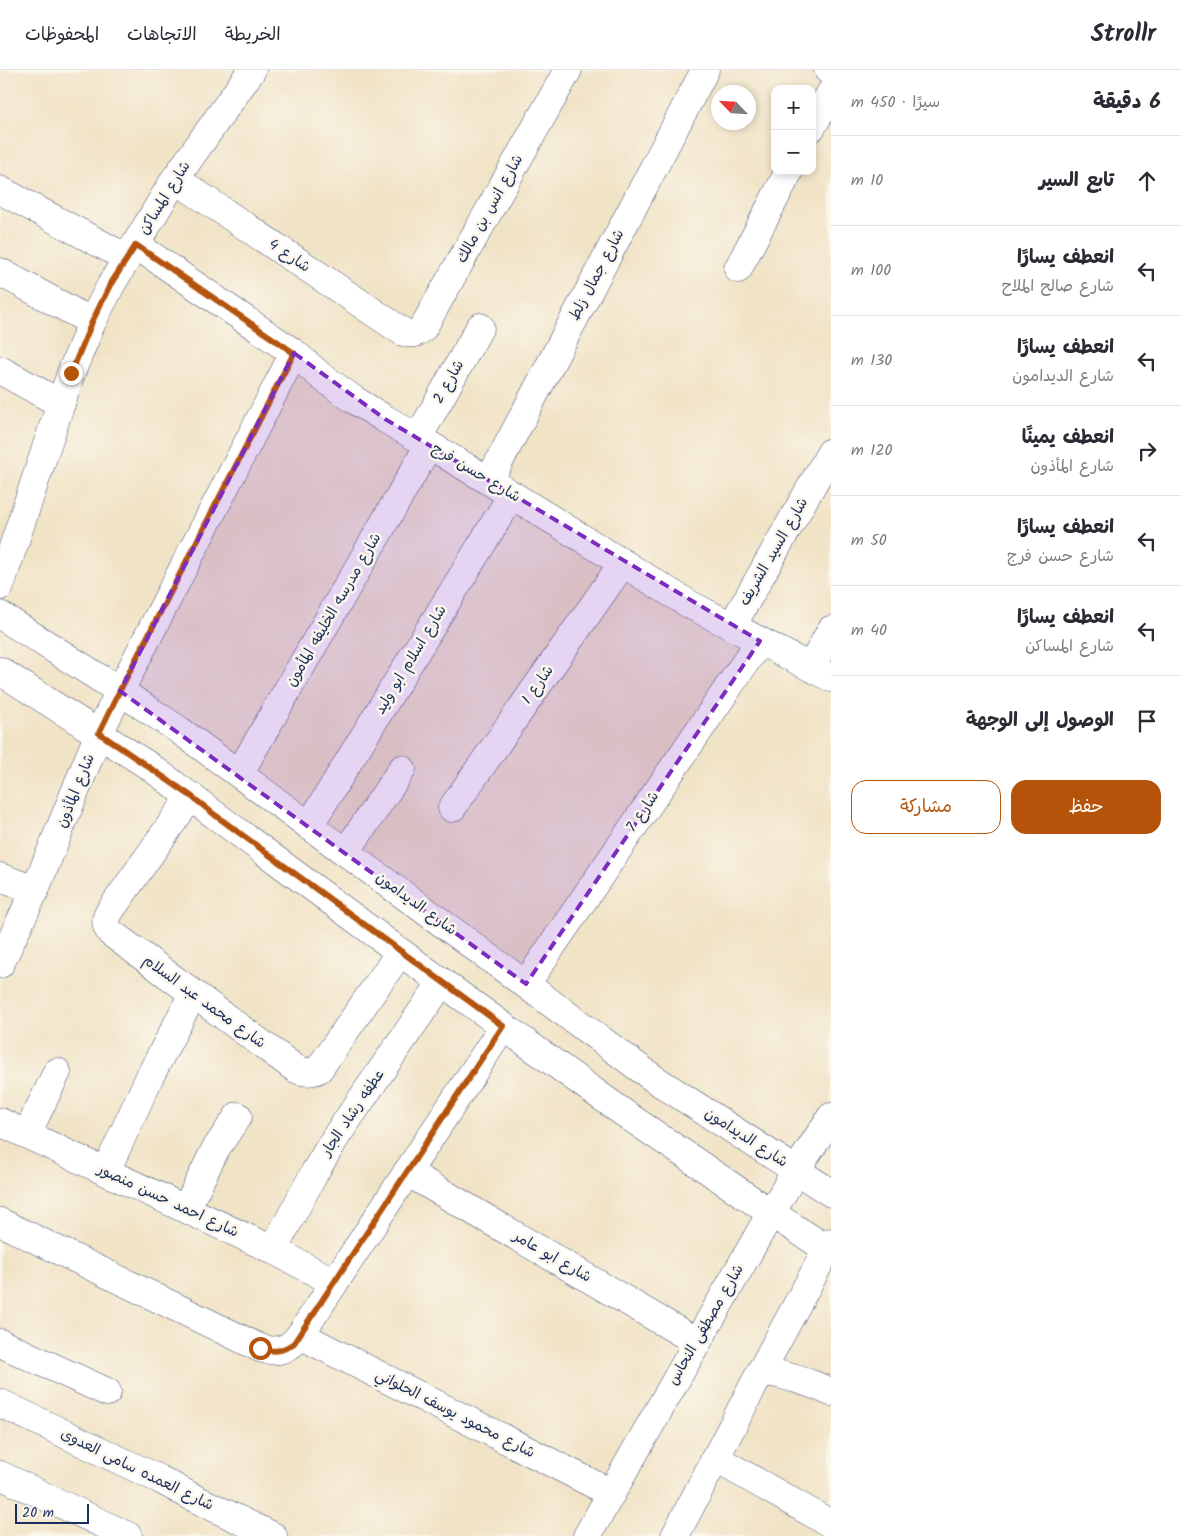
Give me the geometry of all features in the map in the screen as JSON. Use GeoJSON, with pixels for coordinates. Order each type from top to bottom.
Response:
{"type":"FeatureCollection","features":[{"type":"Feature","properties":{"kind":"street","name":"شارع المساكن"},"geometry":{"type":"LineString","coordinates":[[0,586],[71,373],[110,285],[175,179],[252,70]]}},
{"type":"Feature","properties":{"kind":"street","name":"شارع انس بن مالك"},"geometry":{"type":"LineString","coordinates":[[403,332],[414,334],[422,328],[568,70]]}},
{"type":"Feature","properties":{"kind":"street","name":"شارع جمال زلط"},"geometry":{"type":"LineString","coordinates":[[489,480],[705,70]]}},
{"type":"Feature","properties":{"kind":"street"},"geometry":{"type":"LineString","coordinates":[[816,120],[831,92]]}},
{"type":"Feature","properties":{"kind":"street"},"geometry":{"type":"LineString","coordinates":[[738,269],[787,175]]}},
{"type":"Feature","properties":{"kind":"street","name":"شارع 4"},"geometry":{"type":"LineString","coordinates":[[175,179],[403,332]]}},
{"type":"Feature","properties":{"kind":"street","name":"شارع حسن فرج"},"geometry":{"type":"LineString","coordinates":[[0,190],[132,251],[294,353],[322,377],[385,419],[489,480],[689,604],[821,673]]}},
{"type":"Feature","properties":{"kind":"street"},"geometry":{"type":"LineString","coordinates":[[0,272],[92,322]]}},
{"type":"Feature","properties":{"kind":"street","name":"شارع 2"},"geometry":{"type":"LineString","coordinates":[[423,441],[480,327]]}},
{"type":"Feature","properties":{"kind":"street","name":"شارع المأذون"},"geometry":{"type":"LineString","coordinates":[[0,964],[35,890],[99,733],[294,353]]}},
{"type":"Feature","properties":{"kind":"street"},"geometry":{"type":"LineString","coordinates":[[0,370],[61,404]]}},
{"type":"Feature","properties":{"kind":"street","name":"شارع مدرسه الخليفه المأمون"},"geometry":{"type":"LineString","coordinates":[[239,774],[423,441]]}},
{"type":"Feature","properties":{"kind":"street","name":"شارع السيد الشريف"},"geometry":{"type":"LineString","coordinates":[[732,626],[831,452]]}},
{"type":"Feature","properties":{"kind":"street","name":"شارع اسلام ابو وليد"},"geometry":{"type":"LineString","coordinates":[[310,826],[512,494]]}},
{"type":"Feature","properties":{"kind":"street","name":"شارع 1"},"geometry":{"type":"LineString","coordinates":[[452,808],[624,563]]}},
{"type":"Feature","properties":{"kind":"street","name":"شارع الديدامون"},"geometry":{"type":"LineString","coordinates":[[0,615],[120,690],[179,730],[653,1078],[831,1193]]}},
{"type":"Feature","properties":{"kind":"street"},"geometry":{"type":"LineString","coordinates":[[821,673],[831,630]]}},
{"type":"Feature","properties":{"kind":"street","name":"شارع 7"},"geometry":{"type":"LineString","coordinates":[[526,984],[760,640]]}},
{"type":"Feature","properties":{"kind":"street"},"geometry":{"type":"LineString","coordinates":[[0,671],[99,733],[191,796],[400,952],[628,1116],[771,1213],[829,1246],[761,1371],[676,1535]]}},
{"type":"Feature","properties":{"kind":"street"},"geometry":{"type":"LineString","coordinates":[[346,852],[402,769]]}},
{"type":"Feature","properties":{"kind":"street","name":"شارع محمد عبد السلام"},"geometry":{"type":"LineString","coordinates":[[191,796],[110,911],[106,920],[111,933],[304,1073],[319,1069],[400,952]]}},
{"type":"Feature","properties":{"kind":"street"},"geometry":{"type":"LineString","coordinates":[[0,877],[35,890]]}},
{"type":"Feature","properties":{"kind":"street","name":"عطفه رشاد الجار"},"geometry":{"type":"LineString","coordinates":[[273,1250],[337,1135],[442,982]]}},
{"type":"Feature","properties":{"kind":"street"},"geometry":{"type":"LineString","coordinates":[[106,1171],[150,1076],[193,994]]}},
{"type":"Feature","properties":{"kind":"street"},"geometry":{"type":"LineString","coordinates":[[0,1222],[260,1348],[278,1351],[287,1348],[300,1335],[503,1026]]}},
{"type":"Feature","properties":{"kind":"street"},"geometry":{"type":"LineString","coordinates":[[27,1134],[57,1072]]}},
{"type":"Feature","properties":{"kind":"street"},"geometry":{"type":"LineString","coordinates":[[186,1209],[215,1150],[238,1116]]}},
{"type":"Feature","properties":{"kind":"street","name":"شارع مصطفى النحاس"},"geometry":{"type":"LineString","coordinates":[[587,1536],[771,1213],[831,1117]]}},
{"type":"Feature","properties":{"kind":"street","name":"شارع احمد حسن منصور"},"geometry":{"type":"LineString","coordinates":[[0,1122],[273,1250],[334,1282]]}},
{"type":"Feature","properties":{"kind":"street","name":"شارع ابو عامر"},"geometry":{"type":"LineString","coordinates":[[407,1172],[696,1342]]}},
{"type":"Feature","properties":{"kind":"street","name":"شارع محمود يوسف الحلواني"},"geometry":{"type":"LineString","coordinates":[[300,1335],[611,1493]]}},
{"type":"Feature","properties":{"kind":"street"},"geometry":{"type":"LineString","coordinates":[[0,1343],[107,1392]]}},
{"type":"Feature","properties":{"kind":"street"},"geometry":{"type":"LineString","coordinates":[[761,1371],[788,1375],[831,1392]]}},
{"type":"Feature","properties":{"kind":"street","name":"شارع العمده سامى العدوى"},"geometry":{"type":"LineString","coordinates":[[0,1403],[273,1536]]}},
{"type":"Feature","properties":{"kind":"street"},"geometry":{"type":"LineString","coordinates":[[715,1458],[831,1524]]}},
{"type":"Feature","properties":{"kind":"street"},"geometry":{"type":"LineString","coordinates":[[0,1475],[128,1536]]}},
{"type":"Feature","properties":{"kind":"highlighted area"},"geometry":{"type":"Polygon","coordinates":[[[294,353],[385,419],[760,641],[526,984],[120,691],[294,353]]]}},
{"type":"Feature","properties":{"kind":"route"},"geometry":{"type":"LineString","coordinates":[[71,373],[82,343],[110,285],[136,245],[294,353],[99,733],[191,796],[400,952],[503,1026],[294,1343],[278,1351],[260,1348]]}}]}
